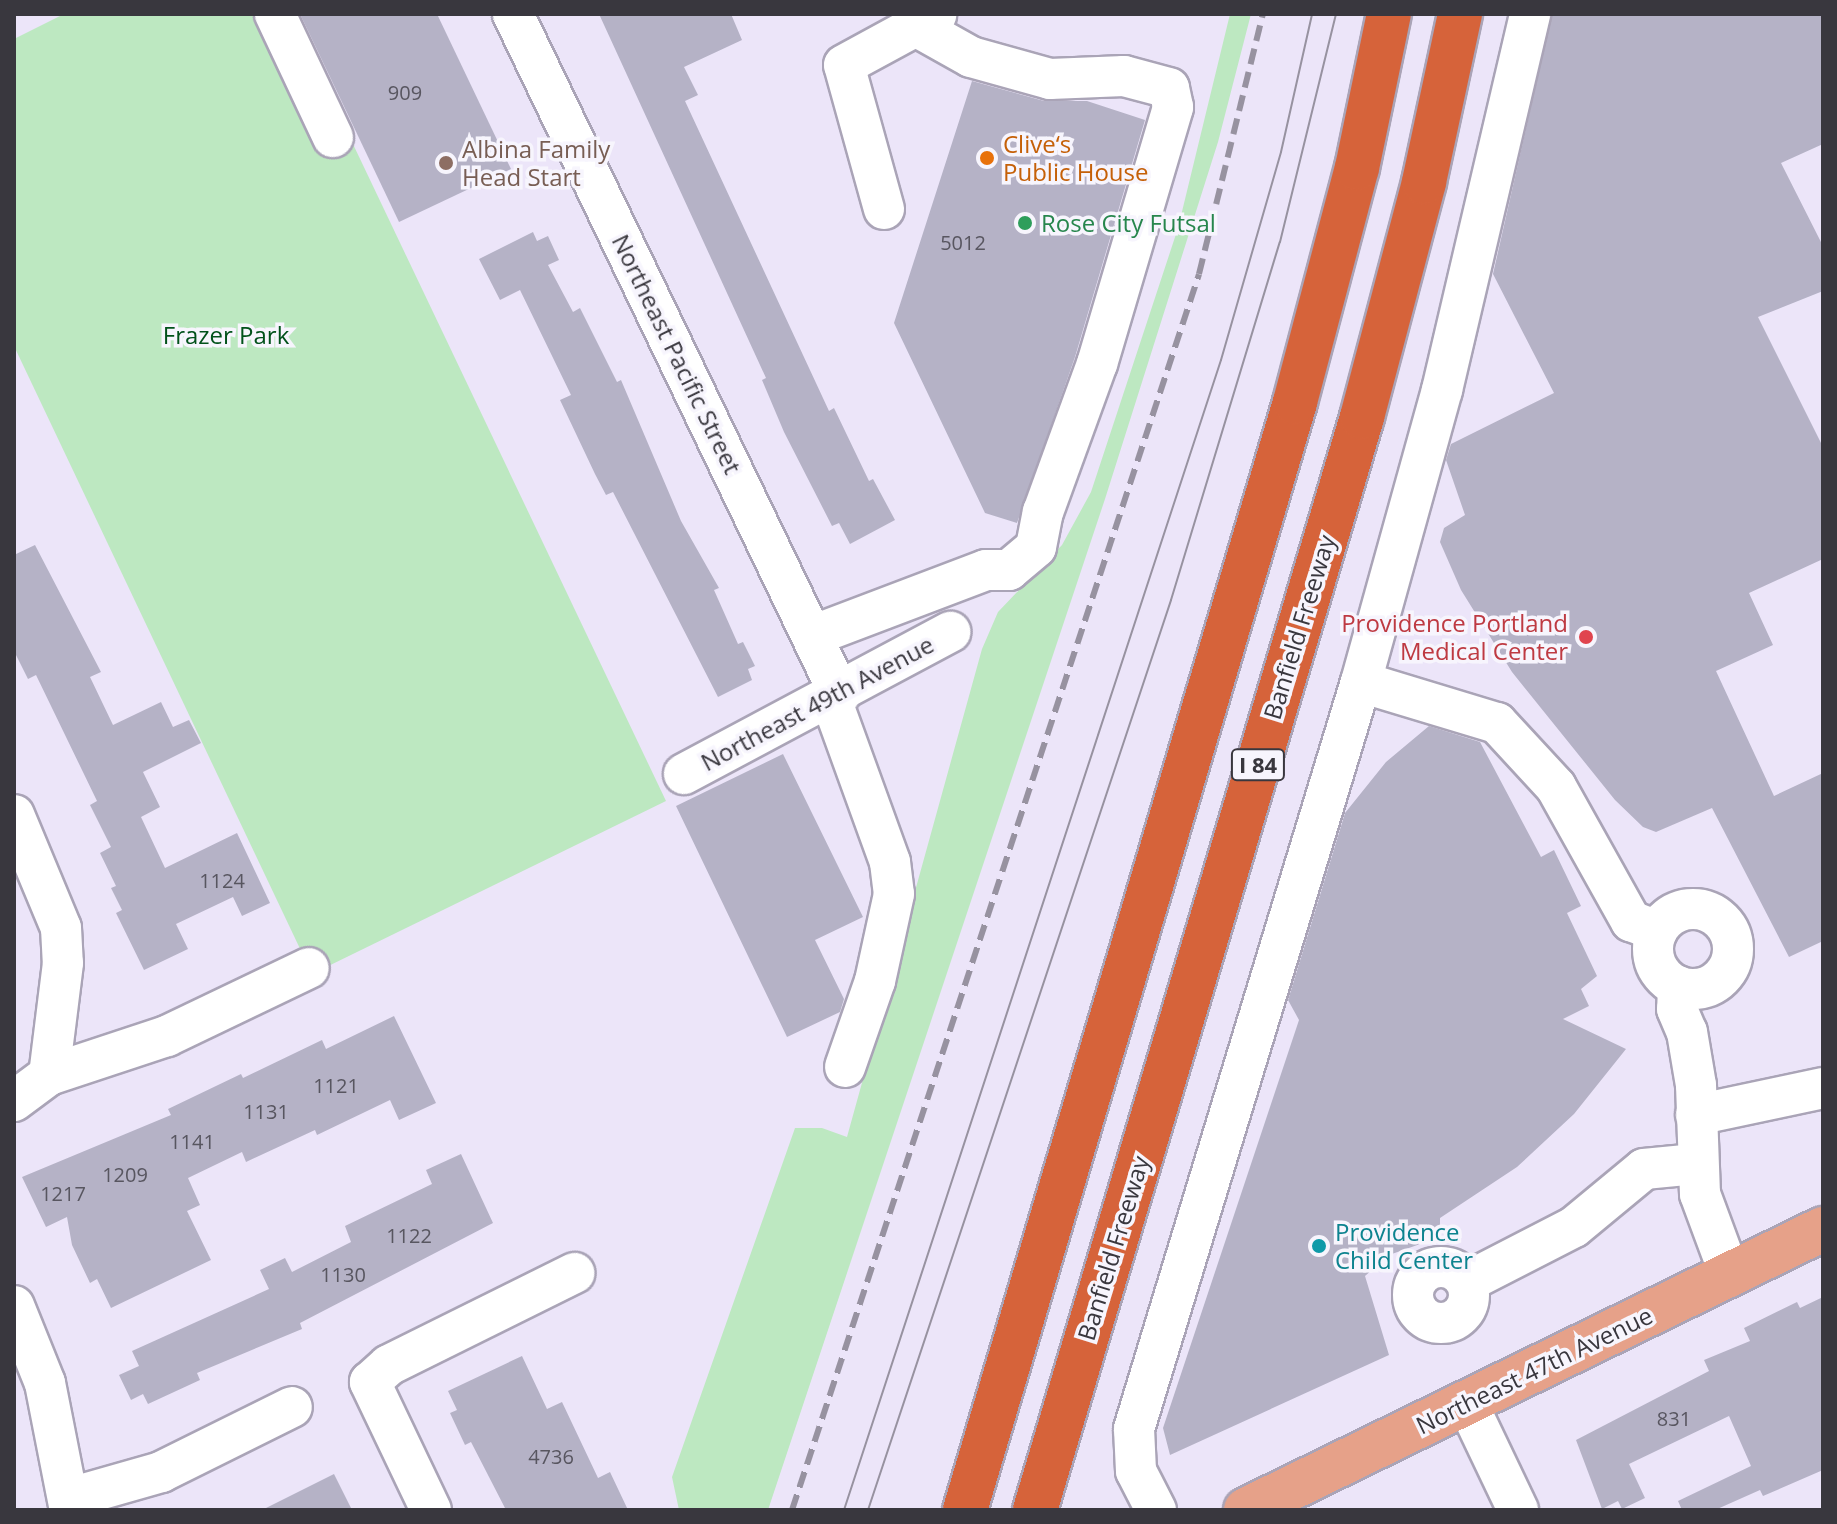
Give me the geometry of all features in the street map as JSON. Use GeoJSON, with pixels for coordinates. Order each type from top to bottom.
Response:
{"type":"FeatureCollection","features":[{"type":"Feature","properties":{"kind":"highway"},"geometry":{"type":"LineString","coordinates":[[965,1510],[1295,402],[1357,168],[1389,14]]}},
{"type":"Feature","properties":{"kind":"highway","name":"Banfield Freeway"},"geometry":{"type":"LineString","coordinates":[[1035,1510],[1362,417],[1424,182],[1460,14]]}},
{"type":"Feature","properties":{"kind":"main road","name":"Northeast 47th Avenue"},"geometry":{"type":"LineString","coordinates":[[1246,1510],[1823,1229]]}},
{"type":"Feature","properties":{"kind":"street"},"geometry":{"type":"LineString","coordinates":[[275,14],[333,137]]}},
{"type":"Feature","properties":{"kind":"street","name":"Northeast Pacific Street"},"geometry":{"type":"LineString","coordinates":[[513,14],[812,636],[890,862],[894,894],[875,981],[845,1067]]}},
{"type":"Feature","properties":{"kind":"street"},"geometry":{"type":"LineString","coordinates":[[1156,1510],[1136,1471],[1134,1429],[1361,682],[1442,390],[1530,14]]}},
{"type":"Feature","properties":{"kind":"street"},"geometry":{"type":"LineString","coordinates":[[812,636],[986,570],[1009,570],[1036,547],[1043,512],[1097,364],[1173,107],[1169,88],[1124,76],[1050,79],[971,57],[921,17],[844,65],[884,209]]}},
{"type":"Feature","properties":{"kind":"street","name":"Northeast 49th Avenue"},"geometry":{"type":"LineString","coordinates":[[684,774],[835,697],[950,632]]}},
{"type":"Feature","properties":{"kind":"street"},"geometry":{"type":"LineString","coordinates":[[1361,682],[1472,713],[1514,738],[1576,818],[1631,921],[1657,931]]}},
{"type":"Feature","properties":{"kind":"street"},"geometry":{"type":"LineString","coordinates":[[14,815],[61,928],[63,963],[49,1075]]}},
{"type":"Feature","properties":{"kind":"street"},"geometry":{"type":"LineString","coordinates":[[1697,909],[1719,919],[1728,930],[1732,954],[1722,976],[1702,987],[1678,986],[1657,967],[1657,931],[1673,914],[1697,909]]}},
{"type":"Feature","properties":{"kind":"street"},"geometry":{"type":"LineString","coordinates":[[14,1101],[49,1075],[167,1036],[309,968]]}},
{"type":"Feature","properties":{"kind":"street"},"geometry":{"type":"LineString","coordinates":[[1678,986],[1677,1009],[1694,1061],[1696,1164],[1705,1218],[1730,1275]]}},
{"type":"Feature","properties":{"kind":"street"},"geometry":{"type":"LineString","coordinates":[[1696,1115],[1823,1088]]}},
{"type":"Feature","properties":{"kind":"street"},"geometry":{"type":"LineString","coordinates":[[1467,1282],[1574,1227],[1644,1169],[1696,1164]]}},
{"type":"Feature","properties":{"kind":"street"},"geometry":{"type":"LineString","coordinates":[[431,1510],[370,1382],[389,1365],[574,1273]]}},
{"type":"Feature","properties":{"kind":"street"},"geometry":{"type":"LineString","coordinates":[[14,1306],[45,1383],[70,1504],[161,1472],[292,1407]]}},
{"type":"Feature","properties":{"kind":"street"},"geometry":{"type":"LineString","coordinates":[[1467,1403],[1518,1510]]}},
{"type":"Feature","properties":{"kind":"green space","name":"Frazer Park"},"geometry":{"type":"Polygon","coordinates":[[[64,14],[291,14],[666,801],[312,974],[14,346],[14,39],[64,14]]]}},
{"type":"Feature","properties":{"kind":"green space"},"geometry":{"type":"Polygon","coordinates":[[[1230,14],[1251,14],[1218,142],[1105,499],[768,1510],[679,1510],[672,1477],[795,1128],[822,1128],[847,1137],[982,649],[998,612],[1062,545],[1091,492],[1178,228],[1230,14]]]}},
{"type":"Feature","properties":{"kind":"building","name":"Albina Family Head Start"},"geometry":{"type":"Polygon","coordinates":[[[300,14],[437,14],[511,169],[399,222],[300,14]]]}},
{"type":"Feature","properties":{"kind":"building"},"geometry":{"type":"Polygon","coordinates":[[[599,14],[731,14],[742,40],[684,67],[698,95],[685,101],[829,411],[834,408],[869,481],[873,479],[895,520],[850,544],[839,523],[832,526],[784,432],[762,380],[766,378],[599,14]]]}},
{"type":"Feature","properties":{"kind":"building"},"geometry":{"type":"Polygon","coordinates":[[[1552,14],[1823,14],[1823,144],[1781,163],[1823,246],[1823,291],[1758,317],[1823,447],[1823,559],[1749,593],[1773,645],[1716,671],[1774,796],[1823,773],[1823,941],[1789,957],[1712,808],[1656,832],[1643,827],[1615,800],[1512,672],[1461,590],[1440,542],[1444,528],[1465,515],[1446,460],[1451,444],[1554,393],[1493,274],[1552,14]]]}},
{"type":"Feature","properties":{"kind":"building","name":"Rose City Futsal"},"geometry":{"type":"Polygon","coordinates":[[[972,81],[1044,101],[1087,101],[1145,120],[1075,357],[1017,523],[985,513],[894,323],[972,81]]]}},
{"type":"Feature","properties":{"kind":"building"},"geometry":{"type":"Polygon","coordinates":[[[533,232],[537,241],[548,236],[559,260],[548,265],[573,312],[580,308],[617,382],[621,380],[681,521],[719,588],[714,590],[738,644],[743,642],[755,666],[748,669],[752,680],[718,697],[613,492],[606,495],[595,474],[560,400],[571,395],[520,290],[500,300],[479,259],[533,232]]]}},
{"type":"Feature","properties":{"kind":"building"},"geometry":{"type":"Polygon","coordinates":[[[35,545],[101,672],[90,677],[113,725],[161,702],[173,727],[189,720],[201,743],[143,772],[160,807],[141,817],[165,868],[237,833],[270,903],[242,916],[233,897],[176,924],[188,949],[144,970],[116,913],[122,910],[111,888],[116,886],[100,853],[111,847],[90,805],[97,801],[36,675],[28,679],[14,651],[14,555],[35,545]]]}},
{"type":"Feature","properties":{"kind":"building"},"geometry":{"type":"Polygon","coordinates":[[[1429,726],[1480,742],[1541,857],[1554,850],[1581,906],[1567,913],[1597,976],[1581,989],[1589,1006],[1563,1019],[1626,1049],[1574,1114],[1517,1167],[1440,1218],[1440,1237],[1389,1255],[1365,1276],[1389,1355],[1170,1455],[1163,1428],[1299,1020],[1288,1000],[1345,813],[1386,762],[1429,726]]]}},
{"type":"Feature","properties":{"kind":"building"},"geometry":{"type":"Polygon","coordinates":[[[783,754],[863,917],[815,940],[844,999],[840,1012],[787,1037],[676,806],[783,754]]]}},
{"type":"Feature","properties":{"kind":"building"},"geometry":{"type":"Polygon","coordinates":[[[394,1016],[436,1103],[399,1120],[390,1100],[317,1135],[315,1130],[246,1162],[242,1152],[188,1178],[200,1205],[187,1211],[211,1260],[111,1308],[97,1279],[90,1283],[72,1245],[67,1217],[46,1227],[22,1177],[171,1115],[168,1109],[241,1074],[243,1078],[322,1040],[326,1049],[394,1016]]]}},
{"type":"Feature","properties":{"kind":"building"},"geometry":{"type":"Polygon","coordinates":[[[461,1154],[493,1223],[300,1323],[302,1329],[197,1373],[200,1380],[148,1404],[143,1394],[131,1400],[119,1375],[139,1366],[132,1351],[269,1289],[260,1270],[285,1258],[292,1272],[351,1242],[345,1226],[432,1184],[426,1170],[461,1154]]]}},
{"type":"Feature","properties":{"kind":"building"},"geometry":{"type":"Polygon","coordinates":[[[1823,1297],[1823,1470],[1763,1496],[1760,1490],[1715,1510],[1682,1510],[1678,1501],[1751,1466],[1729,1416],[1629,1464],[1645,1498],[1622,1509],[1618,1501],[1602,1509],[1576,1440],[1709,1371],[1704,1360],[1750,1341],[1744,1328],[1797,1302],[1800,1308],[1823,1297]]]}},
{"type":"Feature","properties":{"kind":"building"},"geometry":{"type":"Polygon","coordinates":[[[522,1356],[547,1409],[562,1402],[598,1478],[610,1472],[628,1510],[506,1510],[471,1442],[465,1445],[450,1413],[457,1410],[448,1391],[522,1356]]]}},
{"type":"Feature","properties":{"kind":"building"},"geometry":{"type":"Polygon","coordinates":[[[334,1474],[352,1510],[262,1510],[334,1474]]]}},
{"type":"Feature","properties":{"kind":"tram line"},"geometry":{"type":"LineString","coordinates":[[844,1510],[1221,360],[1281,152],[1312,14]]}},
{"type":"Feature","properties":{"kind":"tram line"},"geometry":{"type":"LineString","coordinates":[[868,1510],[1171,600],[1280,242],[1336,14]]}},
{"type":"Feature","properties":{"kind":"railway"},"geometry":{"type":"LineString","coordinates":[[792,1510],[1199,274],[1263,14]]}},
{"type":"Feature","properties":{"kind":"place","name":"Clive‘s Public House"},"geometry":{"type":"Point","coordinates":[987,158]}},
{"type":"Feature","properties":{"kind":"place","name":"Albina Family Head Start"},"geometry":{"type":"Point","coordinates":[446,163]}},
{"type":"Feature","properties":{"kind":"place","name":"Rose City Futsal"},"geometry":{"type":"Point","coordinates":[1025,223]}},
{"type":"Feature","properties":{"kind":"place","name":"Providence Portland Medical Center"},"geometry":{"type":"Point","coordinates":[1586,637]}},
{"type":"Feature","properties":{"kind":"place","name":"Providence Child Center"},"geometry":{"type":"Point","coordinates":[1319,1246]}}]}
